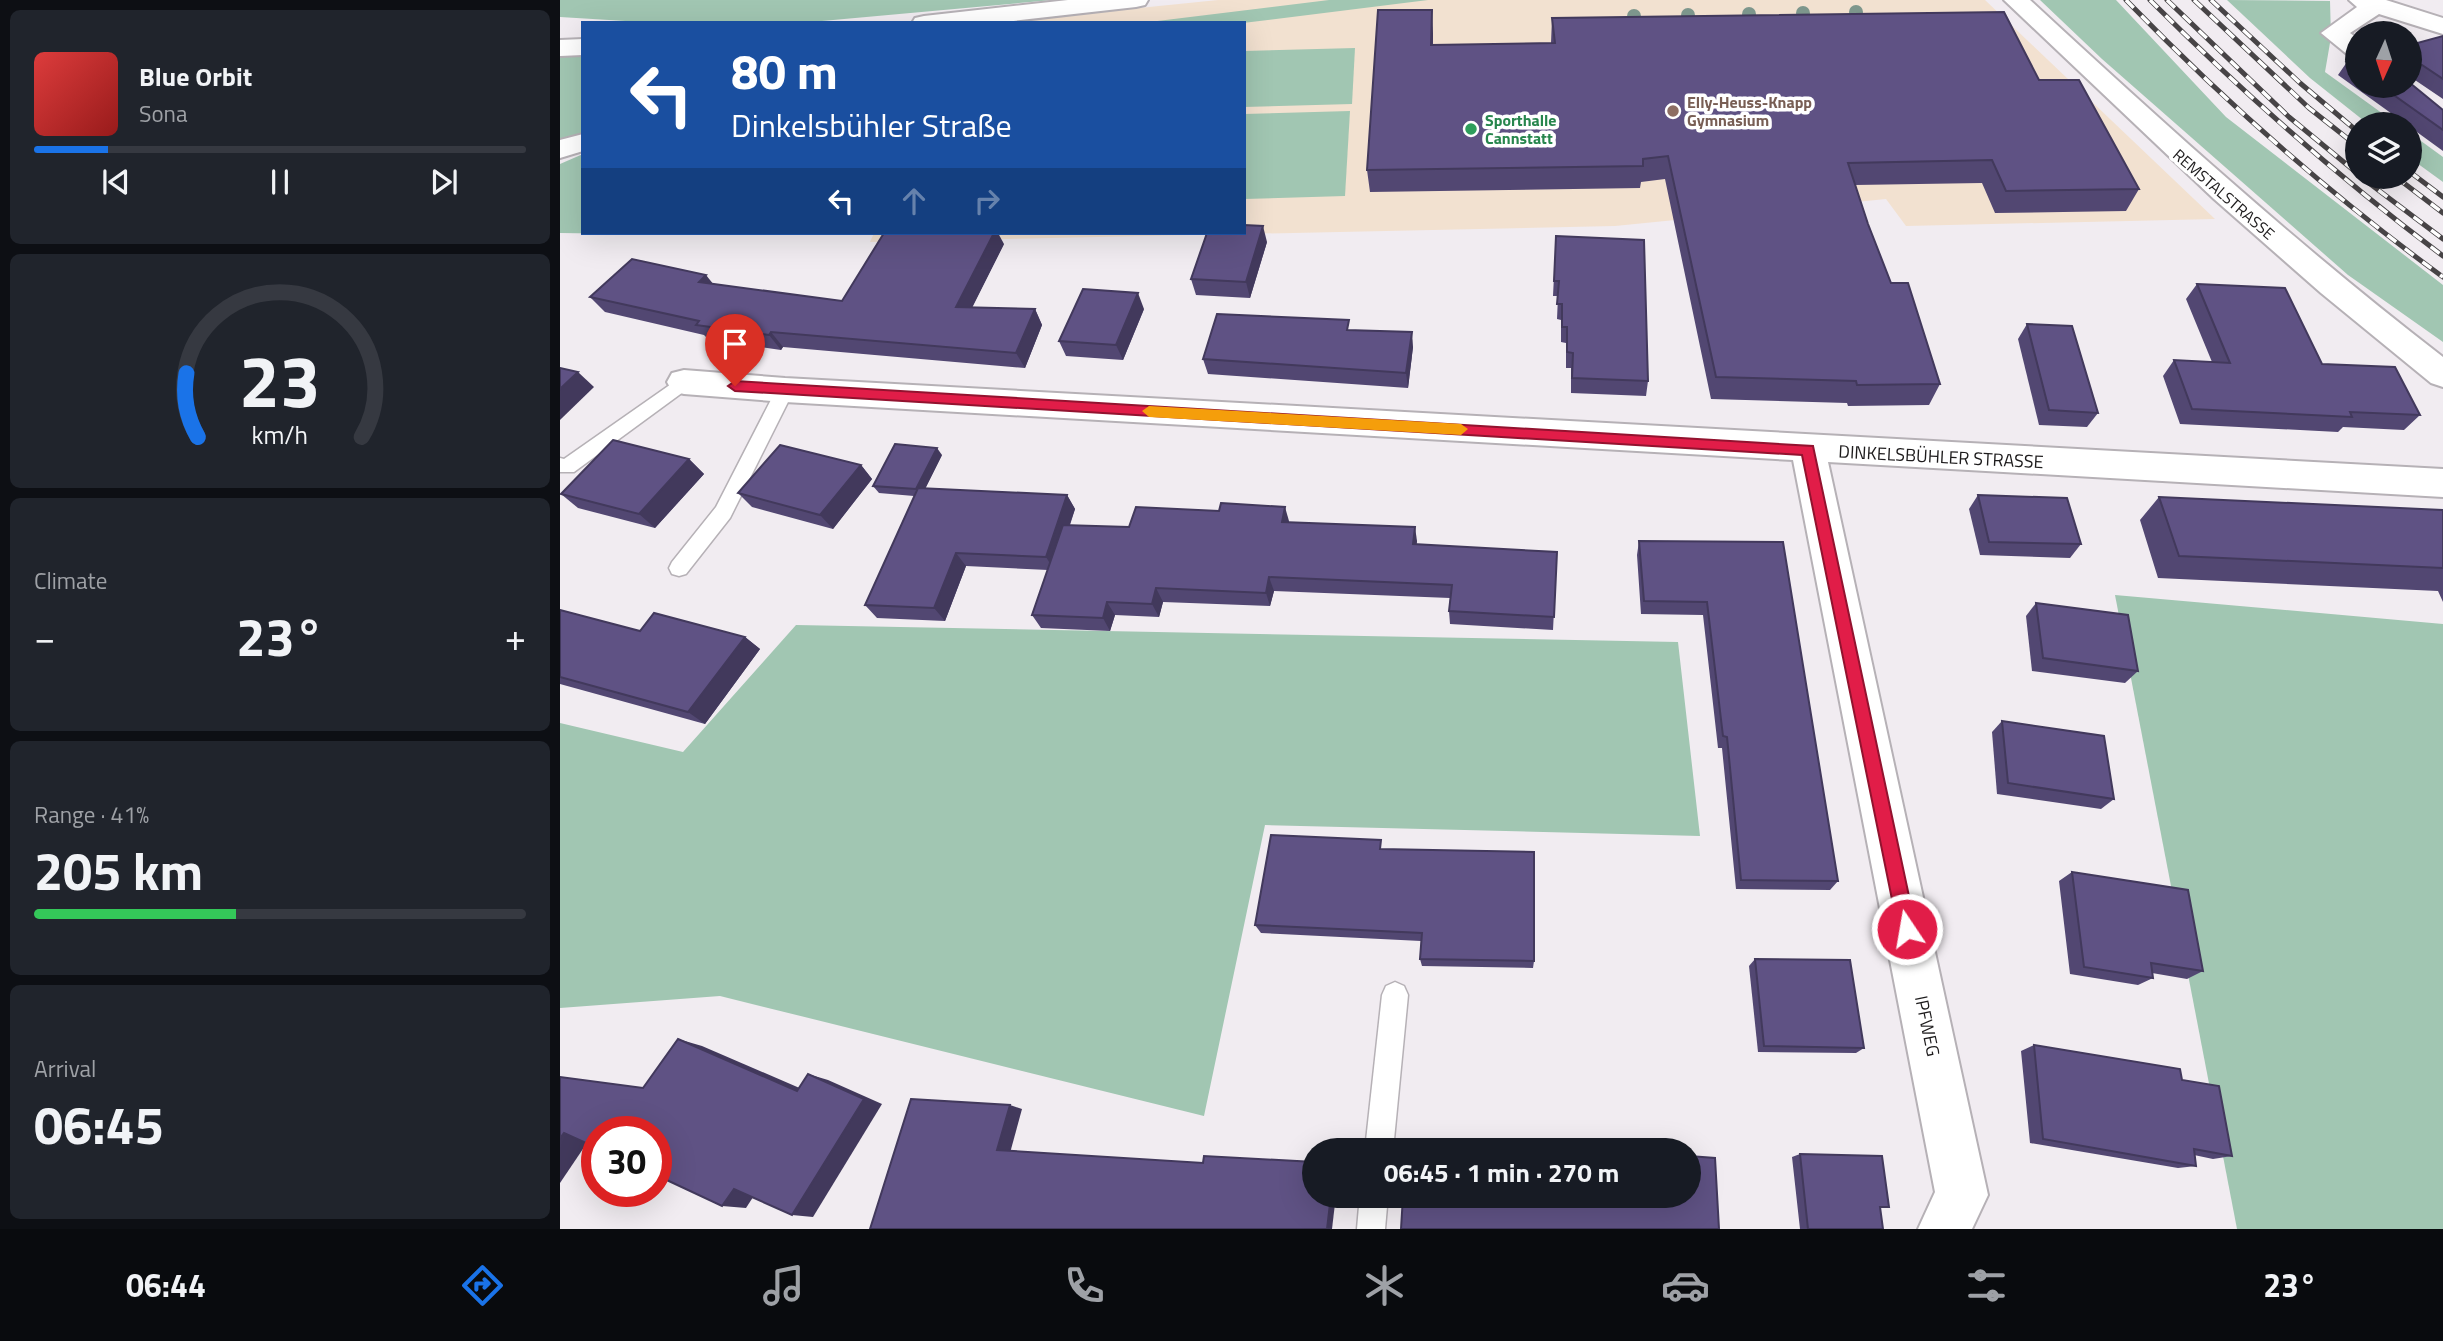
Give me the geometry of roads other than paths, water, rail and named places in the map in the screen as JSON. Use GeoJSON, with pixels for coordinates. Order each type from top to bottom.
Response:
{"type":"FeatureCollection","features":[{"type":"Feature","properties":{"kind":"street"},"geometry":{"type":"LineString","coordinates":[[942,21],[1136,0]]}},
{"type":"Feature","properties":{"kind":"street","name":"REMSTALSTRASSE"},"geometry":{"type":"LineString","coordinates":[[2016,0],[2203,176],[2298,258],[2443,375]]}},
{"type":"Feature","properties":{"kind":"street"},"geometry":{"type":"LineString","coordinates":[[2347,21],[2367,3],[2416,8],[2443,26]]}},
{"type":"Feature","properties":{"kind":"street"},"geometry":{"type":"LineString","coordinates":[[2345,23],[2334,33],[2345,41]]}},
{"type":"Feature","properties":{"kind":"street"},"geometry":{"type":"LineString","coordinates":[[560,48],[581,47]]}},
{"type":"Feature","properties":{"kind":"street"},"geometry":{"type":"LineString","coordinates":[[560,149],[581,143]]}},
{"type":"Feature","properties":{"kind":"street","name":"DINKELSBÜHLER STRASSE"},"geometry":{"type":"LineString","coordinates":[[684,382],[1808,450],[2443,483]]}},
{"type":"Feature","properties":{"kind":"street","name":"IPFWEG"},"geometry":{"type":"LineString","coordinates":[[1808,450],[1962,1195],[1944,1229]]}},
{"type":"Feature","properties":{"kind":"lane"},"geometry":{"type":"LineString","coordinates":[[560,465],[567,467],[684,382]]}},
{"type":"Feature","properties":{"kind":"lane"},"geometry":{"type":"LineString","coordinates":[[679,568],[723,512],[785,390]]}},
{"type":"Feature","properties":{"kind":"lane"},"geometry":{"type":"LineString","coordinates":[[1380,1138],[1395,995]]}},
{"type":"Feature","properties":{"kind":"lane"},"geometry":{"type":"LineString","coordinates":[[1371,1229],[1373,1208]]}},
{"type":"Feature","properties":{"kind":"railway"},"geometry":{"type":"LineString","coordinates":[[2126,0],[2239,110],[2318,180],[2443,277]]}},
{"type":"Feature","properties":{"kind":"railway"},"geometry":{"type":"LineString","coordinates":[[2150,0],[2292,133],[2366,196],[2443,256]]}},
{"type":"Feature","properties":{"kind":"railway"},"geometry":{"type":"LineString","coordinates":[[2167,0],[2289,117],[2345,163]]}},
{"type":"Feature","properties":{"kind":"railway"},"geometry":{"type":"LineString","coordinates":[[2194,0],[2309,108],[2345,136]]}},
{"type":"Feature","properties":{"kind":"railway"},"geometry":{"type":"LineString","coordinates":[[2211,0],[2345,121]]}},
{"type":"Feature","properties":{"kind":"railway"},"geometry":{"type":"LineString","coordinates":[[2422,181],[2443,197]]}},
{"type":"Feature","properties":{"kind":"railway"},"geometry":{"type":"LineString","coordinates":[[2377,189],[2443,239]]}},
{"type":"Feature","properties":{"kind":"railway"},"geometry":{"type":"LineString","coordinates":[[2412,189],[2443,213]]}},
{"type":"Feature","properties":{"kind":"place","name":"Elly-Heuss-Knapp Gymnasium"},"geometry":{"type":"Point","coordinates":[1673,111]}},
{"type":"Feature","properties":{"kind":"place","name":"Sporthalle Cannstatt"},"geometry":{"type":"Point","coordinates":[1471,129]}}]}
